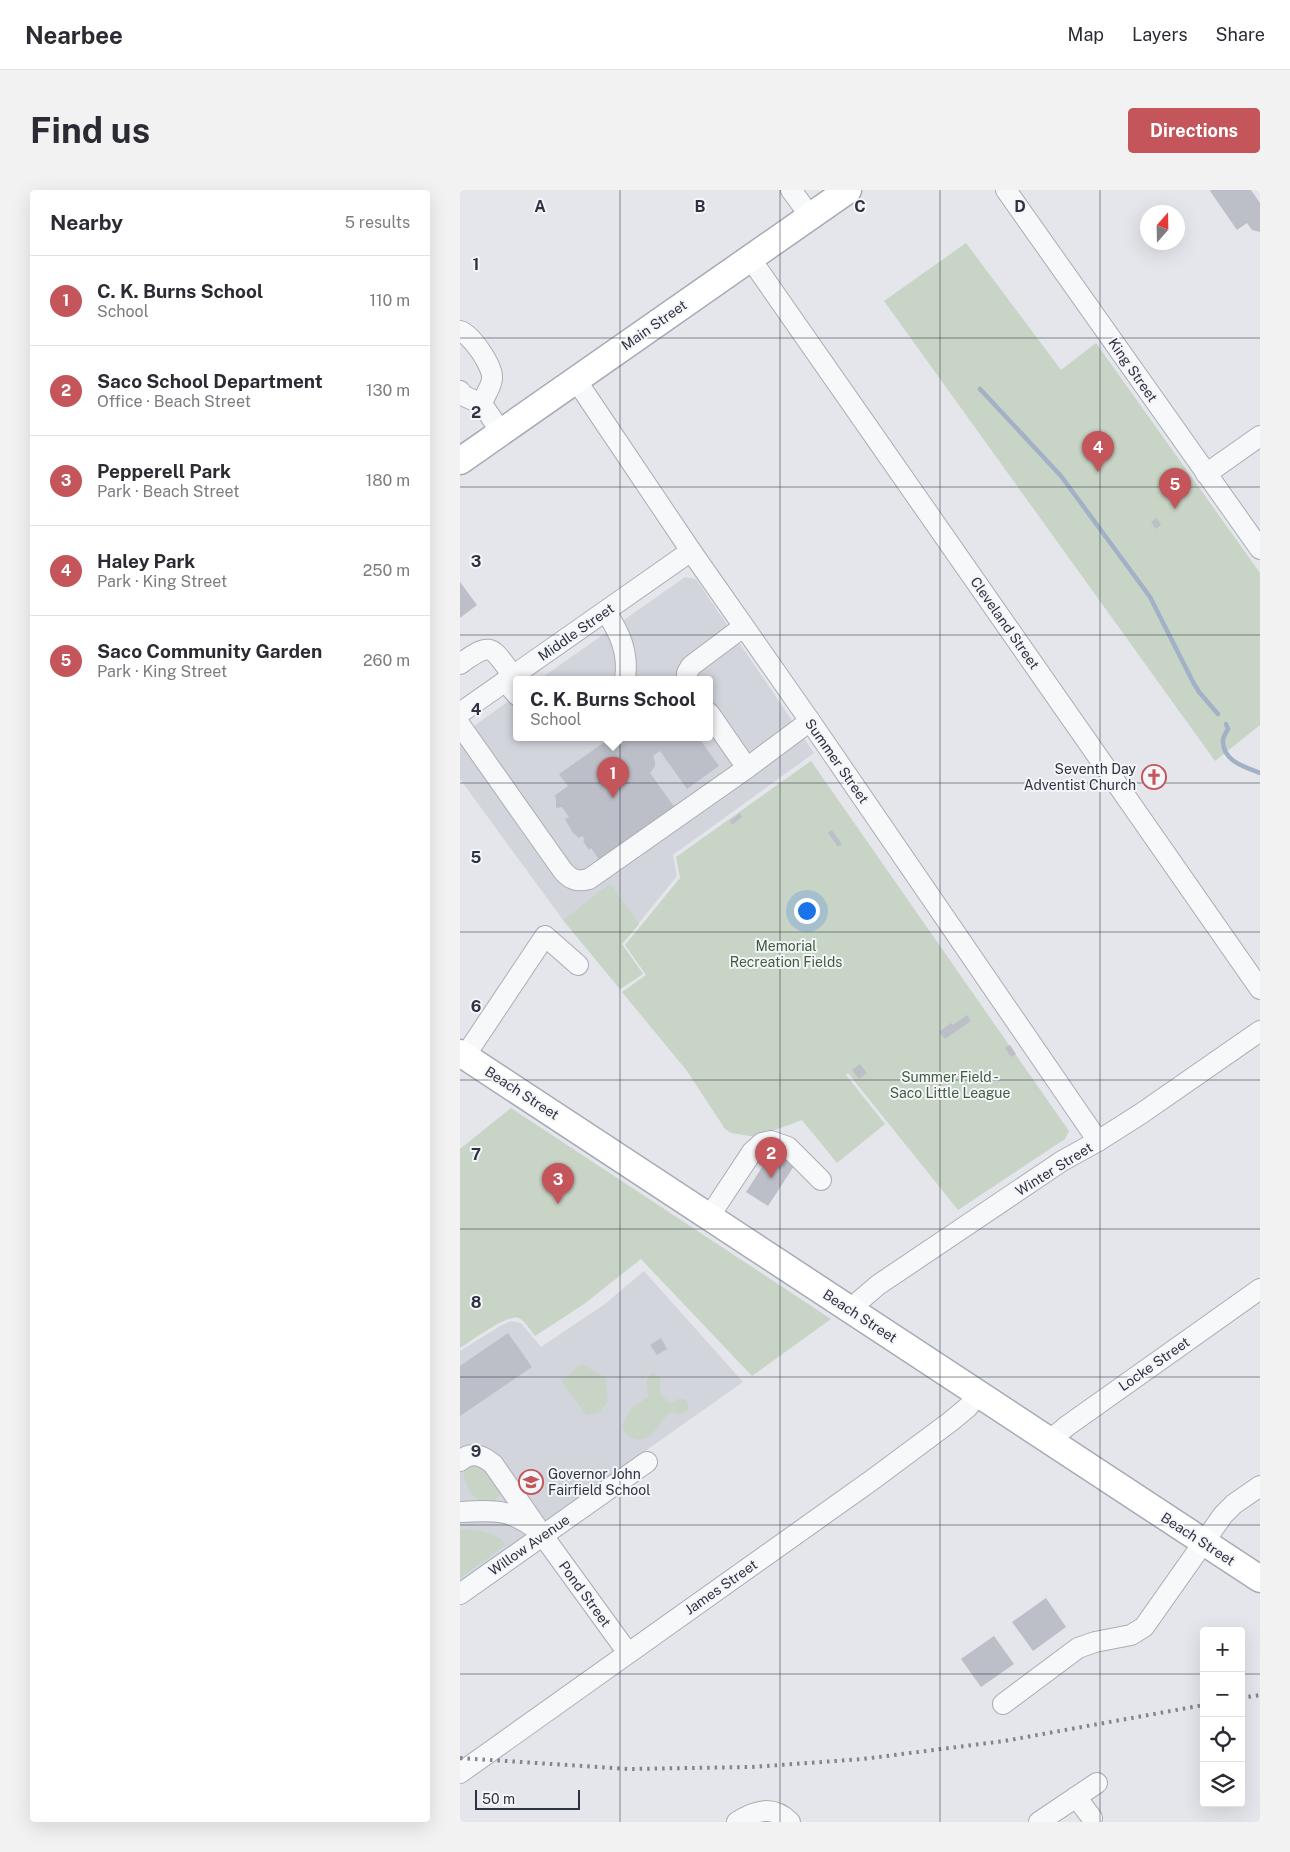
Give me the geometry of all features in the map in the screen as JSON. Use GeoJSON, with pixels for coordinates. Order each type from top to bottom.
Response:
{"type":"FeatureCollection","features":[{"type":"Feature","properties":{"kind":"main road","name":"Main Street"},"geometry":{"type":"LineString","coordinates":[[460,461],[848,190]]}},
{"type":"Feature","properties":{"kind":"main road","name":"Beach Street"},"geometry":{"type":"LineString","coordinates":[[463,1054],[1260,1579]]}},
{"type":"Feature","properties":{"kind":"street"},"geometry":{"type":"LineString","coordinates":[[791,190],[810,217]]}},
{"type":"Feature","properties":{"kind":"street","name":"King Street"},"geometry":{"type":"LineString","coordinates":[[1006,190],[1260,549]]}},
{"type":"Feature","properties":{"kind":"street","name":"Cleveland Street"},"geometry":{"type":"LineString","coordinates":[[750,258],[1260,989]]}},
{"type":"Feature","properties":{"kind":"street"},"geometry":{"type":"LineString","coordinates":[[460,331],[469,336],[491,371],[492,378],[482,404]]}},
{"type":"Feature","properties":{"kind":"street","name":"Summer Street"},"geometry":{"type":"LineString","coordinates":[[576,380],[743,627],[810,721],[1098,1141]]}},
{"type":"Feature","properties":{"kind":"street"},"geometry":{"type":"LineString","coordinates":[[460,392],[464,396],[482,404],[501,432]]}},
{"type":"Feature","properties":{"kind":"street"},"geometry":{"type":"LineString","coordinates":[[1206,474],[1260,436]]}},
{"type":"Feature","properties":{"kind":"street","name":"Middle Street"},"geometry":{"type":"LineString","coordinates":[[522,676],[606,612],[691,551]]}},
{"type":"Feature","properties":{"kind":"street"},"geometry":{"type":"LineString","coordinates":[[606,612],[618,632],[625,651],[625,676]]}},
{"type":"Feature","properties":{"kind":"street"},"geometry":{"type":"LineString","coordinates":[[687,676],[686,673],[691,666],[743,627]]}},
{"type":"Feature","properties":{"kind":"street"},"geometry":{"type":"LineString","coordinates":[[460,664],[481,650],[494,651],[499,656],[512,684]]}},
{"type":"Feature","properties":{"kind":"street","name":"Middle Street"},"geometry":{"type":"LineString","coordinates":[[460,714],[512,684]]}},
{"type":"Feature","properties":{"kind":"street"},"geometry":{"type":"LineString","coordinates":[[713,719],[747,768]]}},
{"type":"Feature","properties":{"kind":"street"},"geometry":{"type":"LineString","coordinates":[[460,725],[564,871],[575,880],[582,881],[589,879],[747,768],[810,721]]}},
{"type":"Feature","properties":{"kind":"street"},"geometry":{"type":"LineString","coordinates":[[463,1054],[545,936],[578,965]]}},
{"type":"Feature","properties":{"kind":"street","name":"Winter Street"},"geometry":{"type":"LineString","coordinates":[[850,1310],[878,1285],[1062,1161],[1098,1141],[1260,1031]]}},
{"type":"Feature","properties":{"kind":"street"},"geometry":{"type":"LineString","coordinates":[[709,1217],[752,1152],[762,1143],[771,1141],[788,1147],[821,1180]]}},
{"type":"Feature","properties":{"kind":"street","name":"Locke Street"},"geometry":{"type":"LineString","coordinates":[[1049,1441],[1067,1426],[1260,1289]]}},
{"type":"Feature","properties":{"kind":"street","name":"James Street"},"geometry":{"type":"LineString","coordinates":[[460,1774],[933,1435],[958,1416],[978,1394]]}},
{"type":"Feature","properties":{"kind":"street","name":"Pond Street"},"geometry":{"type":"LineString","coordinates":[[460,1461],[468,1455],[474,1454],[486,1458],[493,1464],[628,1653]]}},
{"type":"Feature","properties":{"kind":"street","name":"Willow Avenue"},"geometry":{"type":"LineString","coordinates":[[460,1594],[542,1534],[648,1462]]}},
{"type":"Feature","properties":{"kind":"street"},"geometry":{"type":"LineString","coordinates":[[1003,1704],[1078,1648],[1095,1642],[1132,1635],[1144,1627],[1222,1515],[1260,1486]]}},
{"type":"Feature","properties":{"kind":"street"},"geometry":{"type":"LineString","coordinates":[[460,1512],[485,1510],[502,1512],[526,1522],[542,1534]]}},
{"type":"Feature","properties":{"kind":"street"},"geometry":{"type":"LineString","coordinates":[[1040,1822],[1097,1783]]}},
{"type":"Feature","properties":{"kind":"street"},"geometry":{"type":"LineString","coordinates":[[1076,1797],[1092,1818]]}},
{"type":"Feature","properties":{"kind":"street"},"geometry":{"type":"LineString","coordinates":[[737,1822],[760,1811],[771,1810],[782,1815],[790,1822]]}},
{"type":"Feature","properties":{"kind":"shaded area"},"geometry":{"type":"Polygon","coordinates":[[[685,577],[696,579],[814,753],[673,855],[677,876],[622,944],[643,974],[620,989],[563,920],[460,779],[460,736],[513,698],[513,741],[713,741],[713,676],[544,676],[685,577]]]}},
{"type":"Feature","properties":{"kind":"shaded area","name":"Governor John Fairfield School"},"geometry":{"type":"Polygon","coordinates":[[[644,1271],[743,1382],[460,1582],[460,1351],[511,1321],[521,1323],[541,1347],[605,1304],[644,1271]]]}},
{"type":"Feature","properties":{"kind":"green space"},"geometry":{"type":"Polygon","coordinates":[[[966,243],[1061,370],[1096,343],[1260,573],[1260,725],[1215,761],[884,301],[966,243]]]}},
{"type":"Feature","properties":{"kind":"green space","name":"Memorial Recreation Fields"},"geometry":{"type":"Polygon","coordinates":[[[811,761],[1069,1131],[1065,1139],[958,1210],[848,1073],[846,1075],[885,1124],[837,1163],[802,1120],[756,1137],[731,1133],[725,1129],[687,1071],[622,992],[646,975],[625,945],[680,878],[676,857],[811,761]]]}},
{"type":"Feature","properties":{"kind":"green space"},"geometry":{"type":"Polygon","coordinates":[[[610,884],[639,924],[622,944],[643,974],[620,989],[563,920],[610,884]]]}},
{"type":"Feature","properties":{"kind":"green space"},"geometry":{"type":"Polygon","coordinates":[[[511,1108],[831,1319],[752,1376],[641,1259],[584,1304],[535,1336],[521,1319],[514,1318],[498,1324],[460,1348],[460,1149],[511,1108]]]}},
{"type":"Feature","properties":{"kind":"green space"},"geometry":{"type":"Polygon","coordinates":[[[580,1365],[605,1377],[608,1401],[600,1412],[586,1415],[561,1380],[580,1365]]]}},
{"type":"Feature","properties":{"kind":"green space"},"geometry":{"type":"Polygon","coordinates":[[[653,1373],[660,1378],[660,1393],[671,1404],[678,1399],[685,1399],[689,1405],[687,1410],[680,1414],[670,1412],[648,1437],[637,1439],[630,1437],[624,1429],[623,1423],[631,1408],[648,1397],[647,1381],[653,1373]]]}},
{"type":"Feature","properties":{"kind":"green space"},"geometry":{"type":"Polygon","coordinates":[[[482,1463],[502,1488],[497,1498],[491,1502],[484,1503],[471,1493],[464,1476],[464,1467],[482,1463]]]}},
{"type":"Feature","properties":{"kind":"green space"},"geometry":{"type":"Polygon","coordinates":[[[460,1530],[484,1532],[496,1536],[505,1543],[503,1547],[460,1578],[460,1530]]]}},
{"type":"Feature","properties":{"kind":"building"},"geometry":{"type":"Polygon","coordinates":[[[1211,190],[1251,190],[1260,203],[1260,232],[1252,230],[1247,223],[1237,230],[1211,190]]]}},
{"type":"Feature","properties":{"kind":"building"},"geometry":{"type":"Polygon","coordinates":[[[1157,518],[1161,525],[1156,529],[1151,522],[1157,518]]]}},
{"type":"Feature","properties":{"kind":"building"},"geometry":{"type":"Polygon","coordinates":[[[460,582],[477,605],[460,618],[460,582]]]}},
{"type":"Feature","properties":{"kind":"building"},"geometry":{"type":"Polygon","coordinates":[[[606,741],[701,741],[719,766],[687,789],[660,751],[653,756],[655,766],[650,773],[675,808],[600,861],[591,848],[589,850],[582,836],[579,838],[573,833],[565,819],[569,817],[562,807],[556,808],[556,798],[554,796],[568,786],[559,774],[606,741]]]}},
{"type":"Feature","properties":{"kind":"building"},"geometry":{"type":"Polygon","coordinates":[[[740,813],[742,817],[732,825],[730,821],[740,813]]]}},
{"type":"Feature","properties":{"kind":"building"},"geometry":{"type":"Polygon","coordinates":[[[832,830],[842,844],[838,847],[828,833],[832,830]]]}},
{"type":"Feature","properties":{"kind":"building"},"geometry":{"type":"Polygon","coordinates":[[[967,1015],[971,1021],[945,1039],[939,1032],[951,1023],[953,1025],[967,1015]]]}},
{"type":"Feature","properties":{"kind":"building"},"geometry":{"type":"Polygon","coordinates":[[[1010,1045],[1016,1054],[1011,1057],[1005,1048],[1010,1045]]]}},
{"type":"Feature","properties":{"kind":"building"},"geometry":{"type":"Polygon","coordinates":[[[860,1064],[867,1073],[859,1079],[852,1070],[860,1064]]]}},
{"type":"Feature","properties":{"kind":"building"},"geometry":{"type":"Polygon","coordinates":[[[774,1149],[796,1163],[768,1206],[746,1192],[774,1149]]]}},
{"type":"Feature","properties":{"kind":"building"},"geometry":{"type":"Polygon","coordinates":[[[508,1333],[532,1367],[460,1416],[460,1366],[508,1333]]]}},
{"type":"Feature","properties":{"kind":"building"},"geometry":{"type":"Polygon","coordinates":[[[661,1338],[667,1349],[657,1355],[650,1345],[661,1338]]]}},
{"type":"Feature","properties":{"kind":"building"},"geometry":{"type":"Polygon","coordinates":[[[1046,1598],[1066,1627],[1033,1651],[1012,1622],[1046,1598]]]}},
{"type":"Feature","properties":{"kind":"building"},"geometry":{"type":"Polygon","coordinates":[[[994,1636],[1014,1664],[981,1687],[961,1659],[994,1636]]]}},
{"type":"Feature","properties":{"kind":"waterway"},"geometry":{"type":"LineString","coordinates":[[980,389],[1061,476],[1150,597],[1193,682],[1218,714]]}},
{"type":"Feature","properties":{"kind":"waterway"},"geometry":{"type":"LineString","coordinates":[[1226,724],[1228,729],[1223,740],[1226,753],[1236,762],[1260,773]]}},
{"type":"Feature","properties":{"kind":"railway"},"geometry":{"type":"LineString","coordinates":[[1245,1697],[1260,1695]]}},
{"type":"Feature","properties":{"kind":"railway"},"geometry":{"type":"LineString","coordinates":[[460,1758],[628,1769],[752,1767],[863,1759],[1004,1741],[1200,1706]]}},
{"type":"Feature","properties":{"kind":"place","name":"Haley Park"},"geometry":{"type":"Point","coordinates":[1098,472]}},
{"type":"Feature","properties":{"kind":"place","name":"Saco Community Garden"},"geometry":{"type":"Point","coordinates":[1175,509]}},
{"type":"Feature","properties":{"kind":"place","name":"Seventh Day Adventist Church"},"geometry":{"type":"Point","coordinates":[1154,777]}},
{"type":"Feature","properties":{"kind":"place","name":"C. K. Burns School"},"geometry":{"type":"Point","coordinates":[613,798]}},
{"type":"Feature","properties":{"kind":"place","name":"Saco School Department"},"geometry":{"type":"Point","coordinates":[771,1178]}},
{"type":"Feature","properties":{"kind":"place","name":"Pepperell Park"},"geometry":{"type":"Point","coordinates":[558,1204]}},
{"type":"Feature","properties":{"kind":"place","name":"Governor John Fairfield School"},"geometry":{"type":"Point","coordinates":[531,1482]}},
{"type":"Feature","properties":{"kind":"park label","name":"Summer Field - Saco Little League"},"geometry":{"type":"Point","coordinates":[950,1086]}}]}
